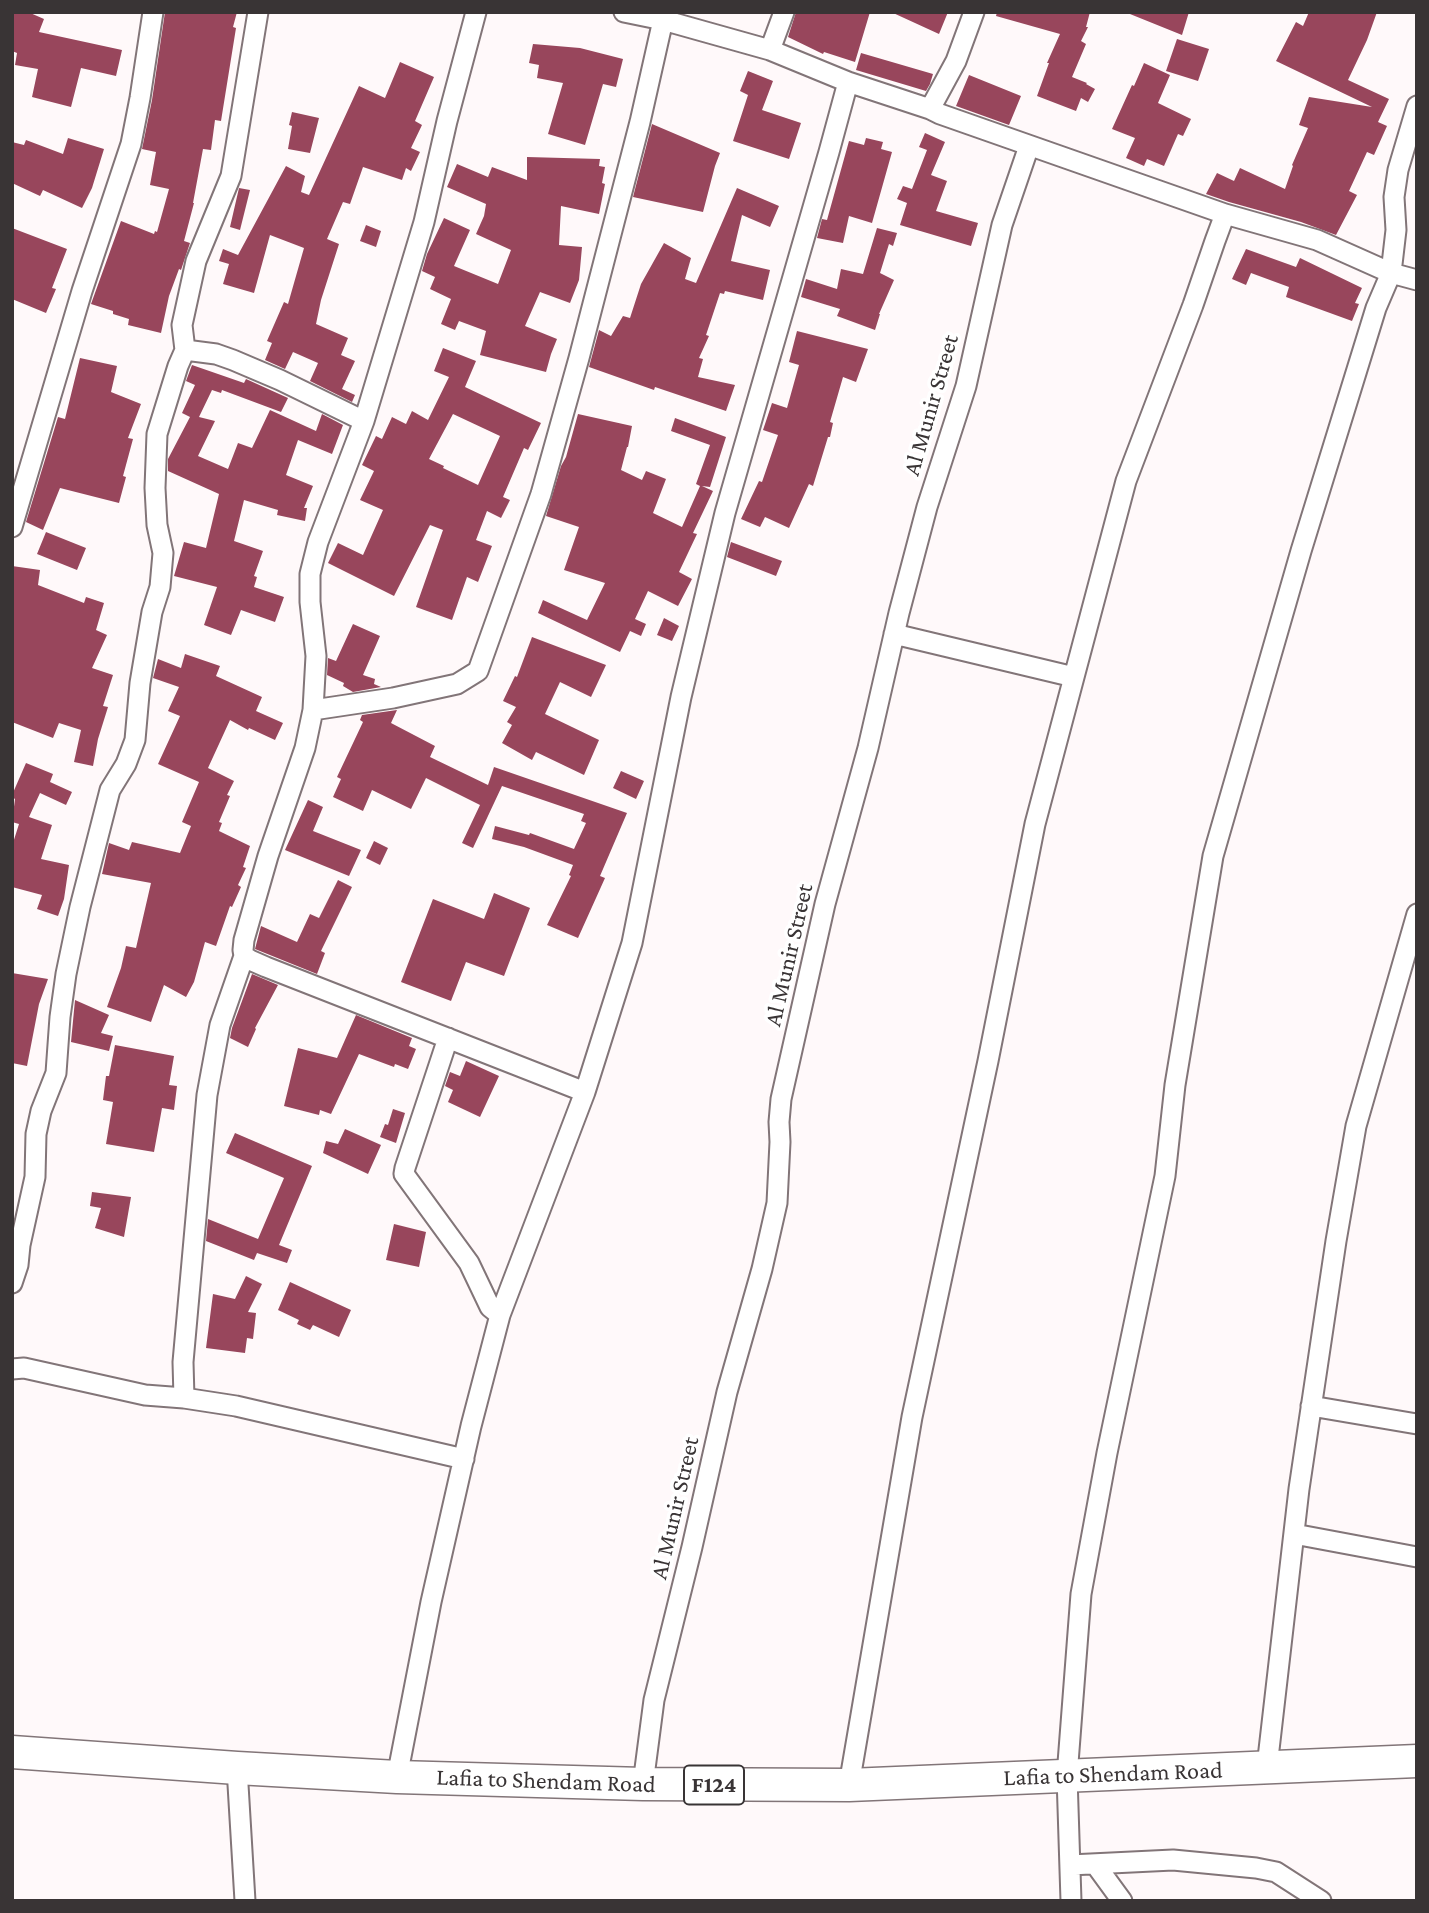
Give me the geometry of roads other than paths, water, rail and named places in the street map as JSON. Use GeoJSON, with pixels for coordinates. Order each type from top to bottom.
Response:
{"type":"FeatureCollection","features":[{"type":"Feature","properties":{"kind":"main road","name":"Lafia to Shendam Road"},"geometry":{"type":"LineString","coordinates":[[12,1752],[397,1777],[643,1784],[849,1785],[1417,1762]]}},
{"type":"Feature","properties":{"kind":"street"},"geometry":{"type":"LineString","coordinates":[[12,527],[82,291],[131,144],[141,98],[153,12]]}},
{"type":"Feature","properties":{"kind":"street"},"geometry":{"type":"LineString","coordinates":[[12,1283],[35,1177],[36,1134],[41,1111],[56,1073],[66,974],[80,907],[110,790],[126,764],[135,740],[140,683],[152,612],[160,587],[163,553],[157,525],[156,444],[171,388],[185,350],[182,325],[196,261],[230,176],[258,12]]}},
{"type":"Feature","properties":{"kind":"street"},"geometry":{"type":"LineString","coordinates":[[184,1398],[183,1362],[207,1095],[220,1025],[244,956],[244,940],[268,856],[305,748],[313,710],[316,656],[310,574],[318,542],[364,421],[424,222],[476,12]]}},
{"type":"Feature","properties":{"kind":"street"},"geometry":{"type":"LineString","coordinates":[[624,12],[770,50],[848,82],[1029,146],[1225,214],[1317,240],[1391,273],[1417,280]]}},
{"type":"Feature","properties":{"kind":"street"},"geometry":{"type":"LineString","coordinates":[[770,50],[785,12]]}},
{"type":"Feature","properties":{"kind":"street"},"geometry":{"type":"LineString","coordinates":[[930,109],[956,61],[974,12]]}},
{"type":"Feature","properties":{"kind":"street"},"geometry":{"type":"LineString","coordinates":[[313,710],[393,698],[457,684],[478,671],[541,494],[640,122],[663,20]]}},
{"type":"Feature","properties":{"kind":"street"},"geometry":{"type":"LineString","coordinates":[[397,1777],[431,1602],[500,1315],[585,1091],[632,943],[681,696],[725,513],[848,82]]}},
{"type":"Feature","properties":{"kind":"street"},"geometry":{"type":"LineString","coordinates":[[1071,1901],[1067,1776],[1081,1594],[1107,1453],[1165,1176],[1175,1085],[1213,856],[1301,551],[1376,308],[1391,273],[1396,230],[1394,197],[1398,170],[1417,106]]}},
{"type":"Feature","properties":{"kind":"street","name":"Al Munir Street"},"geometry":{"type":"LineString","coordinates":[[643,1784],[654,1700],[727,1392],[762,1269],[777,1203],[781,1099],[825,904],[868,748],[927,507],[966,386],[1003,225],[1029,146]]}},
{"type":"Feature","properties":{"kind":"street"},"geometry":{"type":"LineString","coordinates":[[849,1785],[912,1417],[1035,824],[1126,481],[1225,214]]}},
{"type":"Feature","properties":{"kind":"street"},"geometry":{"type":"LineString","coordinates":[[185,350],[216,354],[233,360],[364,421]]}},
{"type":"Feature","properties":{"kind":"street"},"geometry":{"type":"LineString","coordinates":[[894,635],[1074,677]]}},
{"type":"Feature","properties":{"kind":"street"},"geometry":{"type":"LineString","coordinates":[[1267,1768],[1311,1406],[1356,1126],[1417,914]]}},
{"type":"Feature","properties":{"kind":"street"},"geometry":{"type":"LineString","coordinates":[[244,956],[266,967],[585,1091]]}},
{"type":"Feature","properties":{"kind":"street"},"geometry":{"type":"LineString","coordinates":[[447,1038],[404,1174],[469,1263],[489,1307],[500,1315]]}},
{"type":"Feature","properties":{"kind":"street"},"geometry":{"type":"LineString","coordinates":[[12,1369],[24,1368],[145,1395],[236,1406],[464,1459]]}},
{"type":"Feature","properties":{"kind":"street"},"geometry":{"type":"LineString","coordinates":[[1311,1406],[1417,1424]]}},
{"type":"Feature","properties":{"kind":"street"},"geometry":{"type":"LineString","coordinates":[[1294,1534],[1417,1557]]}},
{"type":"Feature","properties":{"kind":"street"},"geometry":{"type":"LineString","coordinates":[[237,1768],[245,1901]]}},
{"type":"Feature","properties":{"kind":"street"},"geometry":{"type":"LineString","coordinates":[[1070,1865],[1173,1860],[1256,1868],[1276,1872],[1321,1901]]}},
{"type":"Feature","properties":{"kind":"street"},"geometry":{"type":"LineString","coordinates":[[1095,1864],[1122,1901]]}}]}
